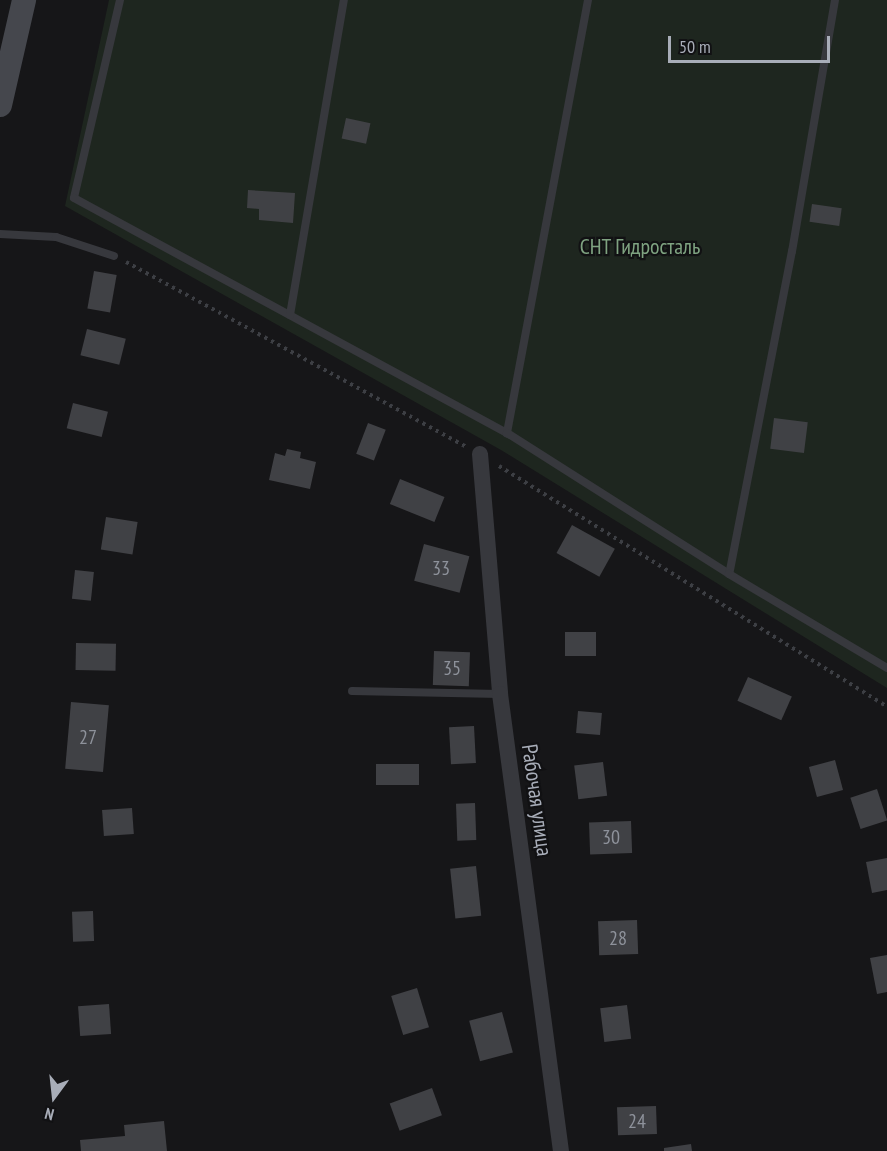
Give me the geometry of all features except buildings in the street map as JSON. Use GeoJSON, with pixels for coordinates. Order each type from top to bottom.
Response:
{"type":"FeatureCollection","features":[{"type":"Feature","properties":{"kind":"street"},"geometry":{"type":"LineString","coordinates":[[0,105],[24,0]]}},
{"type":"Feature","properties":{"kind":"street","name":"Рабочая улица"},"geometry":{"type":"LineString","coordinates":[[480,454],[500,694],[561,1151]]}},
{"type":"Feature","properties":{"kind":"lane"},"geometry":{"type":"LineString","coordinates":[[120,0],[74,198],[507,433],[729,574],[887,668]]}},
{"type":"Feature","properties":{"kind":"lane"},"geometry":{"type":"LineString","coordinates":[[290,315],[344,0]]}},
{"type":"Feature","properties":{"kind":"lane"},"geometry":{"type":"LineString","coordinates":[[507,433],[588,0]]}},
{"type":"Feature","properties":{"kind":"lane"},"geometry":{"type":"LineString","coordinates":[[729,574],[792,252],[835,0]]}},
{"type":"Feature","properties":{"kind":"lane"},"geometry":{"type":"LineString","coordinates":[[0,234],[56,237],[114,256]]}},
{"type":"Feature","properties":{"kind":"lane"},"geometry":{"type":"LineString","coordinates":[[352,691],[500,694]]}},
{"type":"Feature","properties":{"kind":"path"},"geometry":{"type":"LineString","coordinates":[[114,256],[480,454],[887,707]]}},
{"type":"Feature","properties":{"kind":"green space","name":"СНТ Гидросталь"},"geometry":{"type":"Polygon","coordinates":[[[109,0],[887,0],[887,688],[501,450],[65,206],[109,0]]]}}]}
